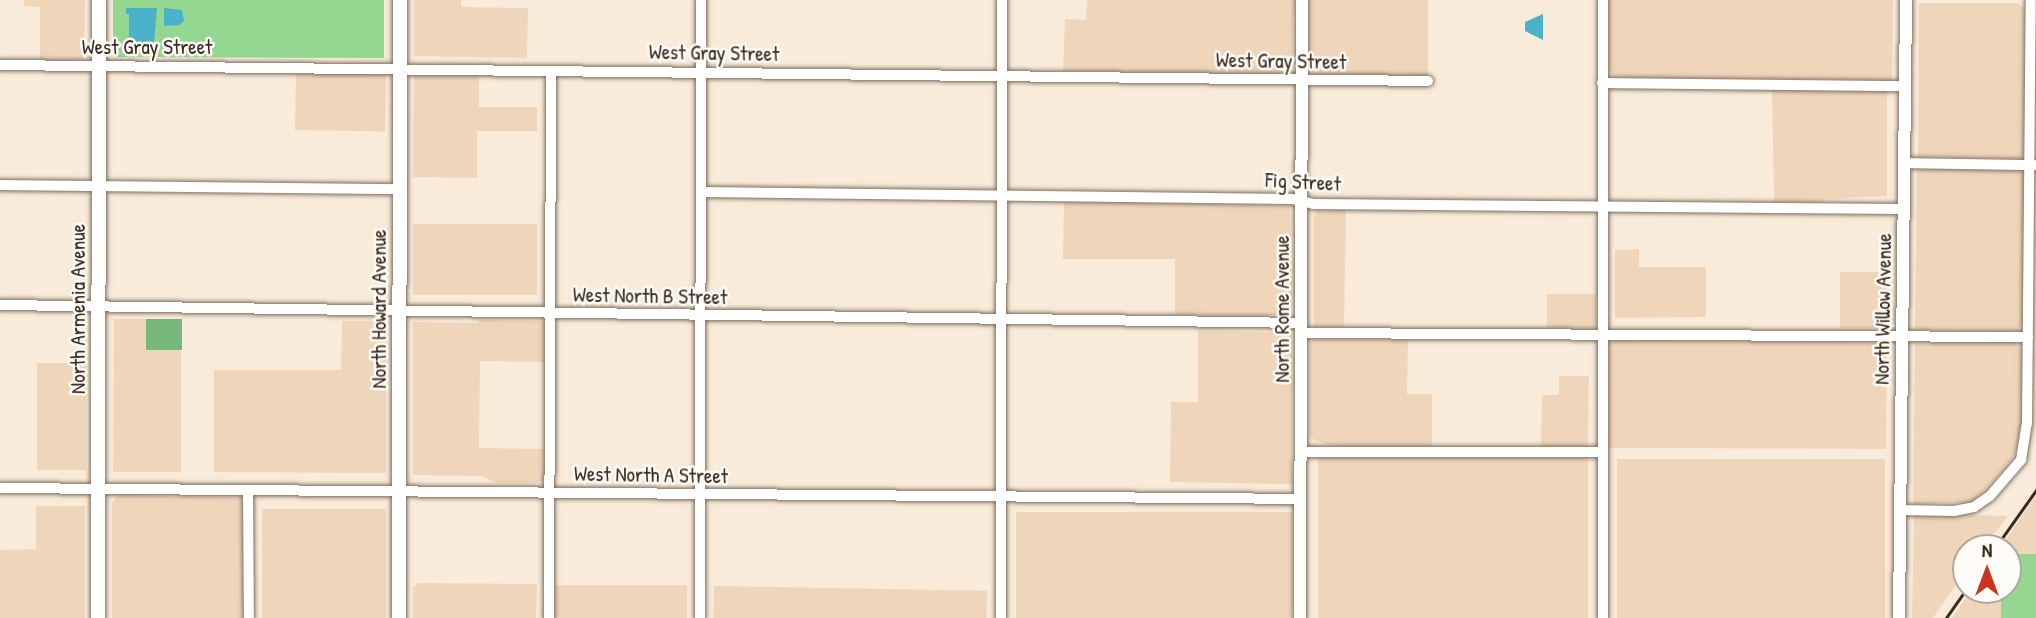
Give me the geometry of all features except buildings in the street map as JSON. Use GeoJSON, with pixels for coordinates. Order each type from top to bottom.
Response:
{"type":"FeatureCollection","features":[{"type":"Feature","properties":{"kind":"main road","name":"North Armenia Avenue"},"geometry":{"type":"LineString","coordinates":[[98,618],[99,0]]}},
{"type":"Feature","properties":{"kind":"main road","name":"North Howard Avenue"},"geometry":{"type":"LineString","coordinates":[[399,618],[400,0]]}},
{"type":"Feature","properties":{"kind":"street"},"geometry":{"type":"LineString","coordinates":[[700,618],[701,0]]}},
{"type":"Feature","properties":{"kind":"street"},"geometry":{"type":"LineString","coordinates":[[1001,618],[1002,0]]}},
{"type":"Feature","properties":{"kind":"street","name":"North Rome Avenue"},"geometry":{"type":"LineString","coordinates":[[1300,618],[1302,0]]}},
{"type":"Feature","properties":{"kind":"street"},"geometry":{"type":"LineString","coordinates":[[1603,0],[1603,618]]}},
{"type":"Feature","properties":{"kind":"street","name":"North Willow Avenue"},"geometry":{"type":"LineString","coordinates":[[1899,618],[1906,0]]}},
{"type":"Feature","properties":{"kind":"street"},"geometry":{"type":"LineString","coordinates":[[1900,510],[1964,510],[1983,502],[2021,460],[2027,423],[2033,165],[2031,0]]}},
{"type":"Feature","properties":{"kind":"street","name":"West Gray Street"},"geometry":{"type":"LineString","coordinates":[[0,65],[1428,82]]}},
{"type":"Feature","properties":{"kind":"street"},"geometry":{"type":"LineString","coordinates":[[550,618],[551,71]]}},
{"type":"Feature","properties":{"kind":"street"},"geometry":{"type":"LineString","coordinates":[[1602,83],[1905,86]]}},
{"type":"Feature","properties":{"kind":"street"},"geometry":{"type":"LineString","coordinates":[[1904,163],[2033,165]]}},
{"type":"Feature","properties":{"kind":"street"},"geometry":{"type":"LineString","coordinates":[[0,185],[400,189]]}},
{"type":"Feature","properties":{"kind":"street","name":"Fig Street"},"geometry":{"type":"LineString","coordinates":[[701,192],[1903,209]]}},
{"type":"Feature","properties":{"kind":"street","name":"West North B Street"},"geometry":{"type":"LineString","coordinates":[[0,305],[1002,319],[1603,335],[2028,337]]}},
{"type":"Feature","properties":{"kind":"street"},"geometry":{"type":"LineString","coordinates":[[1301,452],[1603,453]]}},
{"type":"Feature","properties":{"kind":"street","name":"West North A Street"},"geometry":{"type":"LineString","coordinates":[[0,488],[1301,499]]}},
{"type":"Feature","properties":{"kind":"street"},"geometry":{"type":"LineString","coordinates":[[248,490],[249,618]]}},
{"type":"Feature","properties":{"kind":"shaded area"},"geometry":{"type":"Polygon","coordinates":[[[24,0],[85,0],[84,59],[40,61],[40,7],[24,6],[24,0]]]}},
{"type":"Feature","properties":{"kind":"shaded area"},"geometry":{"type":"Polygon","coordinates":[[[414,0],[461,0],[461,7],[528,8],[527,58],[414,56],[414,0]]]}},
{"type":"Feature","properties":{"kind":"shaded area"},"geometry":{"type":"Polygon","coordinates":[[[1087,0],[1294,0],[1292,72],[1289,76],[1063,72],[1065,19],[1086,20],[1087,0]]]}},
{"type":"Feature","properties":{"kind":"shaded area"},"geometry":{"type":"Polygon","coordinates":[[[1308,0],[1428,0],[1428,76],[1314,75],[1308,65],[1308,0]]]}},
{"type":"Feature","properties":{"kind":"shaded area"},"geometry":{"type":"Polygon","coordinates":[[[1607,0],[1893,0],[1892,80],[1619,78],[1611,74],[1608,66],[1607,0]]]}},
{"type":"Feature","properties":{"kind":"shaded area"},"geometry":{"type":"Polygon","coordinates":[[[1919,3],[2017,3],[2026,9],[2025,152],[2022,159],[1918,157],[1919,3]]]}},
{"type":"Feature","properties":{"kind":"shaded area"},"geometry":{"type":"Polygon","coordinates":[[[296,73],[386,75],[385,132],[295,130],[296,73]]]}},
{"type":"Feature","properties":{"kind":"shaded area"},"geometry":{"type":"Polygon","coordinates":[[[414,75],[479,75],[479,107],[537,107],[537,131],[477,131],[477,178],[413,177],[414,75]]]}},
{"type":"Feature","properties":{"kind":"shaded area"},"geometry":{"type":"Polygon","coordinates":[[[1772,88],[1887,91],[1887,196],[1824,199],[1823,202],[1774,202],[1772,88]]]}},
{"type":"Feature","properties":{"kind":"shaded area"},"geometry":{"type":"Polygon","coordinates":[[[1917,169],[2024,172],[2024,320],[2017,331],[1915,330],[1917,169]]]}},
{"type":"Feature","properties":{"kind":"shaded area"},"geometry":{"type":"Polygon","coordinates":[[[1064,200],[1290,206],[1292,303],[1289,315],[1175,315],[1175,259],[1063,259],[1064,200]]]}},
{"type":"Feature","properties":{"kind":"shaded area"},"geometry":{"type":"Polygon","coordinates":[[[1346,210],[1344,327],[1314,327],[1314,216],[1317,211],[1346,210]]]}},
{"type":"Feature","properties":{"kind":"shaded area"},"geometry":{"type":"Polygon","coordinates":[[[413,224],[537,224],[537,295],[413,295],[413,224]]]}},
{"type":"Feature","properties":{"kind":"shaded area"},"geometry":{"type":"Polygon","coordinates":[[[1639,249],[1639,267],[1706,267],[1706,317],[1615,318],[1615,250],[1639,249]]]}},
{"type":"Feature","properties":{"kind":"shaded area"},"geometry":{"type":"Polygon","coordinates":[[[1840,272],[1887,272],[1887,328],[1840,328],[1840,272]]]}},
{"type":"Feature","properties":{"kind":"shaded area"},"geometry":{"type":"Polygon","coordinates":[[[1547,294],[1596,294],[1596,329],[1547,329],[1547,294]]]}},
{"type":"Feature","properties":{"kind":"shaded area"},"geometry":{"type":"Polygon","coordinates":[[[114,319],[146,319],[146,350],[181,350],[181,472],[113,472],[114,319]]]}},
{"type":"Feature","properties":{"kind":"shaded area"},"geometry":{"type":"Polygon","coordinates":[[[479,320],[540,321],[545,325],[545,362],[480,361],[479,448],[545,449],[545,480],[533,483],[497,483],[482,476],[413,475],[413,322],[479,323],[479,320]]]}},
{"type":"Feature","properties":{"kind":"shaded area"},"geometry":{"type":"Polygon","coordinates":[[[342,321],[386,321],[386,473],[214,472],[214,370],[341,370],[342,321]]]}},
{"type":"Feature","properties":{"kind":"shaded area"},"geometry":{"type":"Polygon","coordinates":[[[1198,331],[1292,333],[1292,484],[1170,482],[1171,402],[1198,402],[1198,331]]]}},
{"type":"Feature","properties":{"kind":"shaded area"},"geometry":{"type":"Polygon","coordinates":[[[1315,339],[1408,339],[1407,394],[1432,394],[1432,446],[1334,446],[1314,440],[1310,436],[1310,343],[1315,339]]]}},
{"type":"Feature","properties":{"kind":"shaded area"},"geometry":{"type":"Polygon","coordinates":[[[1618,340],[1887,343],[1886,449],[1608,448],[1607,343],[1618,340]]]}},
{"type":"Feature","properties":{"kind":"shaded area"},"geometry":{"type":"Polygon","coordinates":[[[2014,342],[2024,352],[2022,435],[2010,462],[1974,502],[1913,504],[1915,343],[2014,342]]]}},
{"type":"Feature","properties":{"kind":"shaded area"},"geometry":{"type":"Polygon","coordinates":[[[37,363],[86,363],[86,470],[37,470],[37,363]]]}},
{"type":"Feature","properties":{"kind":"shaded area"},"geometry":{"type":"Polygon","coordinates":[[[1559,376],[1589,376],[1588,447],[1541,446],[1542,395],[1559,395],[1559,376]]]}},
{"type":"Feature","properties":{"kind":"shaded area"},"geometry":{"type":"Polygon","coordinates":[[[1318,456],[1588,456],[1588,618],[1318,618],[1318,456]]]}},
{"type":"Feature","properties":{"kind":"shaded area"},"geometry":{"type":"Polygon","coordinates":[[[1617,459],[1885,459],[1885,618],[1617,618],[1617,459]]]}},
{"type":"Feature","properties":{"kind":"shaded area"},"geometry":{"type":"Polygon","coordinates":[[[118,495],[241,498],[244,506],[246,556],[244,618],[112,618],[112,503],[118,495]]]}},
{"type":"Feature","properties":{"kind":"shaded area"},"geometry":{"type":"Polygon","coordinates":[[[2036,495],[2036,618],[1952,618],[1962,604],[2022,604],[2022,534],[2010,534],[2036,495]]]}},
{"type":"Feature","properties":{"kind":"shaded area"},"geometry":{"type":"Polygon","coordinates":[[[36,506],[85,506],[85,618],[0,618],[0,550],[36,549],[36,506]]]}},
{"type":"Feature","properties":{"kind":"shaded area"},"geometry":{"type":"Polygon","coordinates":[[[262,509],[386,509],[386,618],[262,618],[262,509]]]}},
{"type":"Feature","properties":{"kind":"shaded area"},"geometry":{"type":"Polygon","coordinates":[[[1016,512],[1292,512],[1292,618],[1016,618],[1016,512]]]}},
{"type":"Feature","properties":{"kind":"shaded area"},"geometry":{"type":"Polygon","coordinates":[[[1914,516],[2008,516],[1994,534],[1952,534],[1952,591],[1933,618],[1912,618],[1914,516]]]}},
{"type":"Feature","properties":{"kind":"shaded area"},"geometry":{"type":"Polygon","coordinates":[[[418,583],[537,584],[536,618],[413,618],[413,588],[418,583]]]}},
{"type":"Feature","properties":{"kind":"shaded area"},"geometry":{"type":"Polygon","coordinates":[[[555,585],[687,585],[687,618],[555,618],[555,585]]]}},
{"type":"Feature","properties":{"kind":"shaded area"},"geometry":{"type":"Polygon","coordinates":[[[714,586],[987,591],[986,618],[713,618],[714,586]]]}},
{"type":"Feature","properties":{"kind":"green space"},"geometry":{"type":"Polygon","coordinates":[[[113,0],[384,0],[384,58],[117,57],[113,50],[113,0]]]}},
{"type":"Feature","properties":{"kind":"green space"},"geometry":{"type":"Polygon","coordinates":[[[146,319],[182,319],[182,350],[146,350],[146,319]]]}},
{"type":"Feature","properties":{"kind":"green space"},"geometry":{"type":"Polygon","coordinates":[[[2022,554],[2036,554],[2036,618],[2001,618],[2001,604],[2022,604],[2022,554]]]}},
{"type":"Feature","properties":{"kind":"water"},"geometry":{"type":"Polygon","coordinates":[[[126,8],[157,8],[154,42],[129,42],[129,14],[126,14],[126,8]]]}},
{"type":"Feature","properties":{"kind":"water"},"geometry":{"type":"Polygon","coordinates":[[[164,8],[182,10],[184,21],[179,25],[164,26],[164,8]]]}},
{"type":"Feature","properties":{"kind":"water"},"geometry":{"type":"Polygon","coordinates":[[[1543,14],[1543,40],[1525,31],[1525,22],[1543,14]]]}},
{"type":"Feature","properties":{"kind":"railway"},"geometry":{"type":"LineString","coordinates":[[2005,534],[2036,490]]}},
{"type":"Feature","properties":{"kind":"railway"},"geometry":{"type":"LineString","coordinates":[[1946,618],[1956,604]]}}]}
